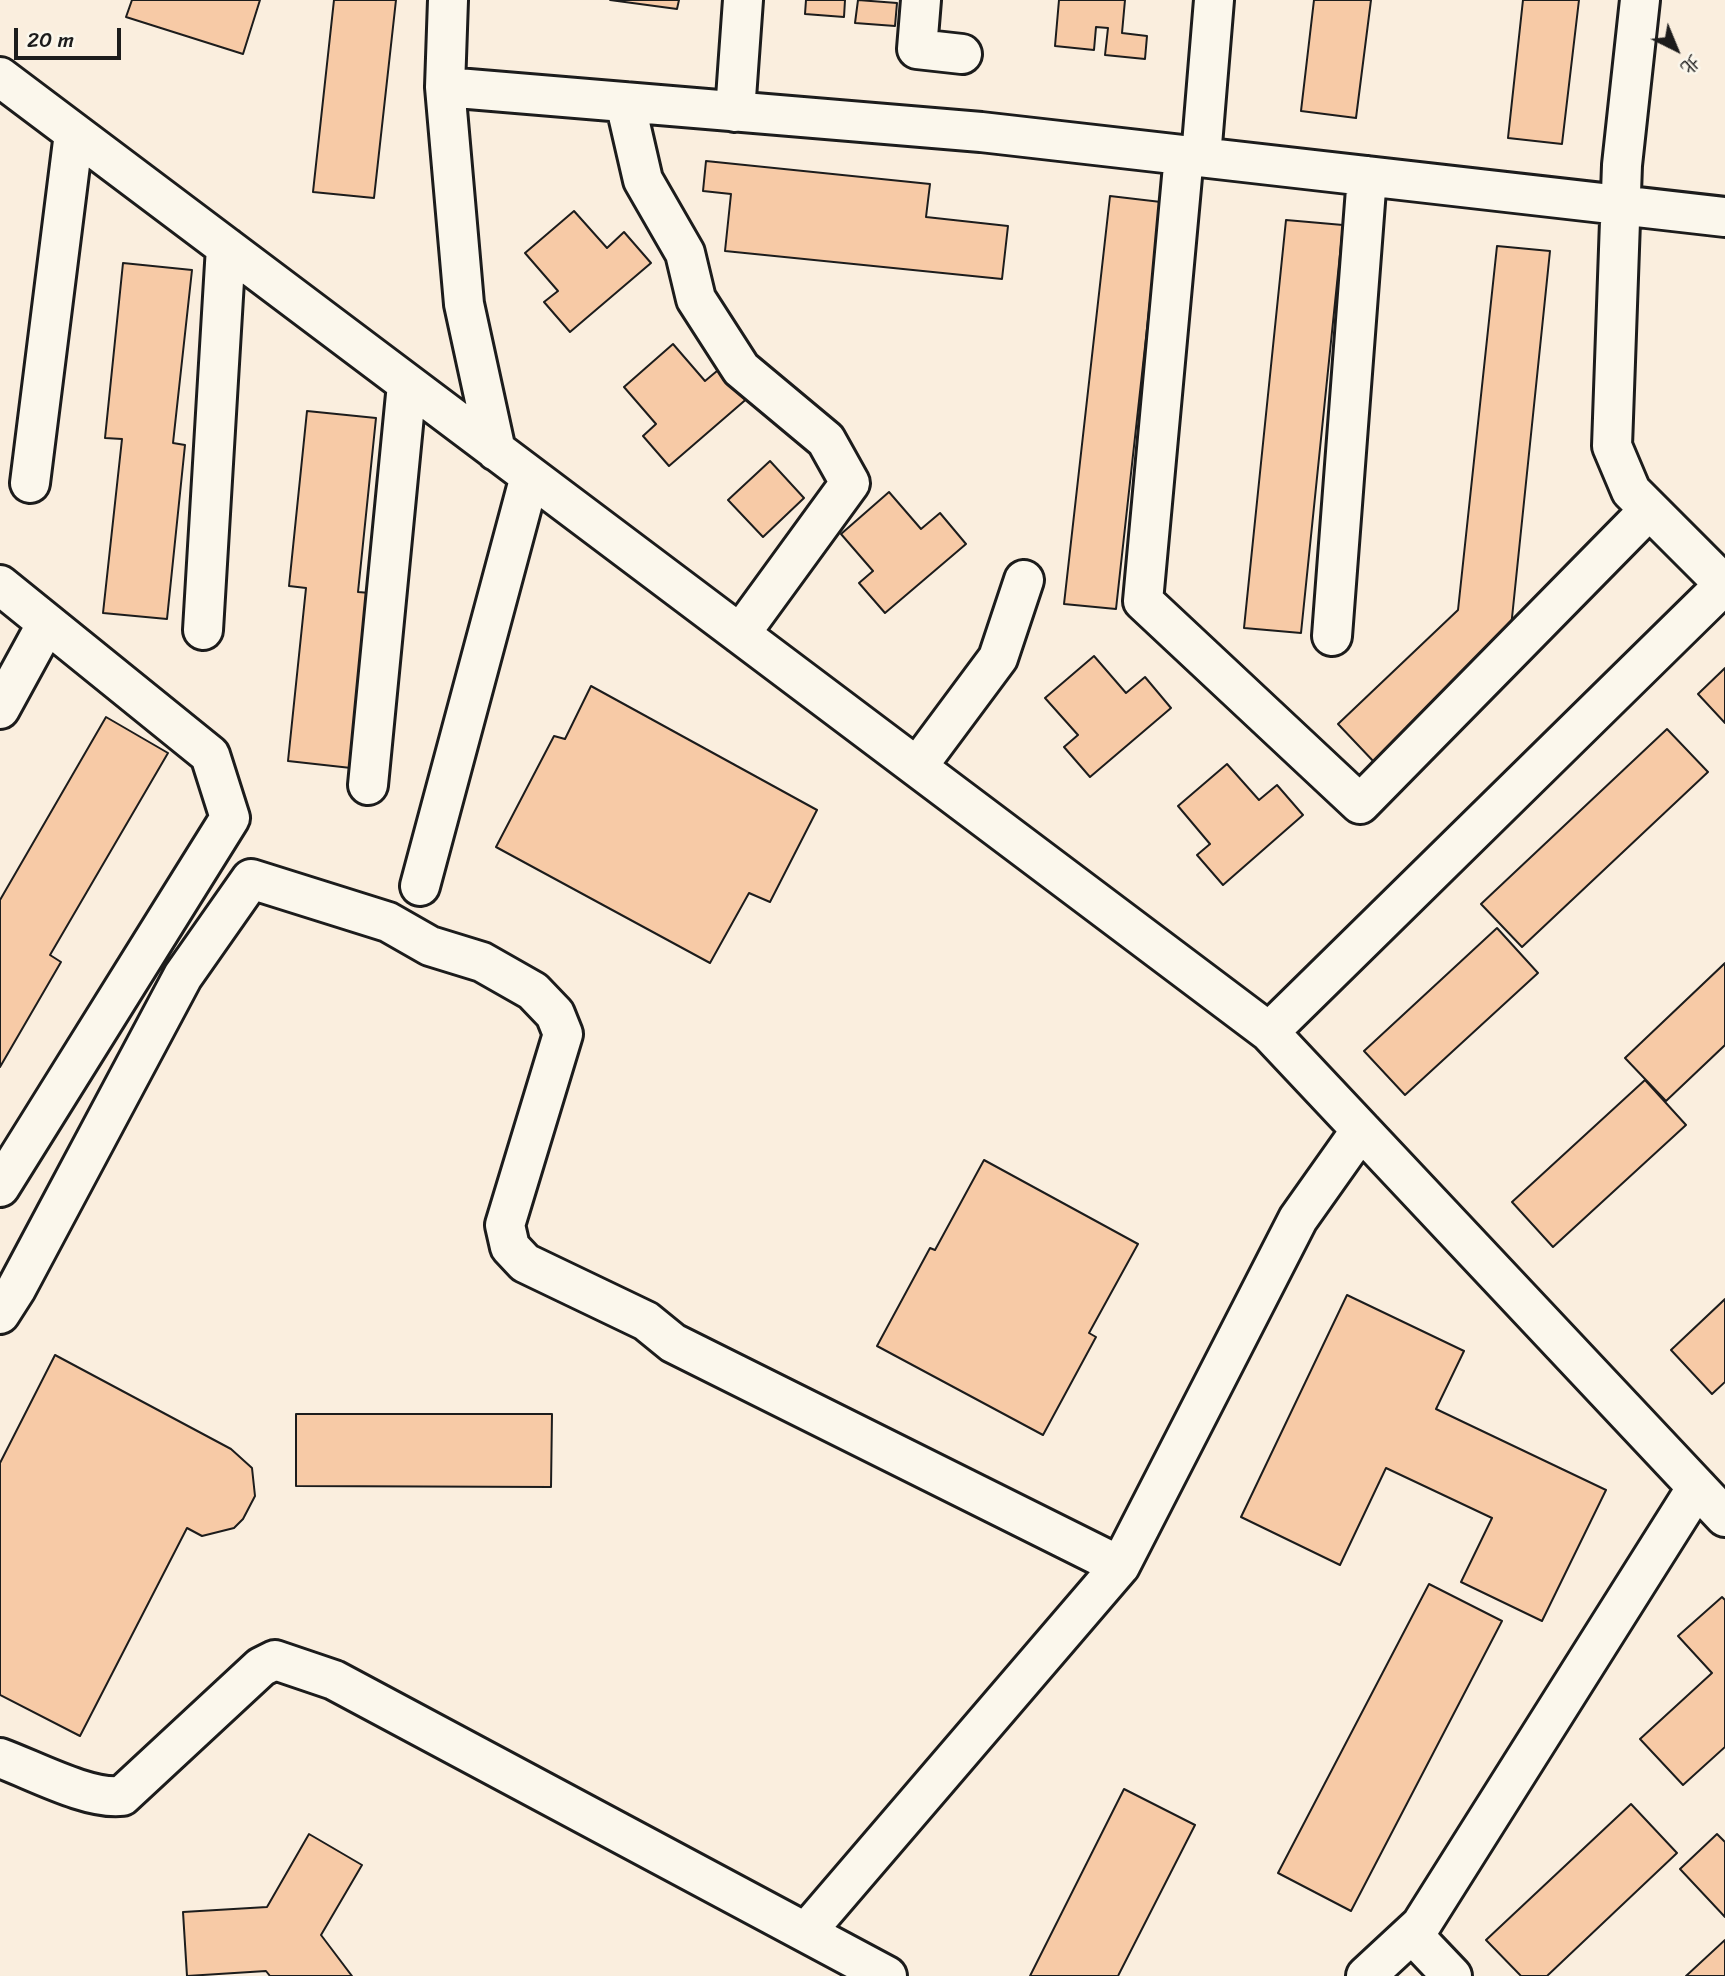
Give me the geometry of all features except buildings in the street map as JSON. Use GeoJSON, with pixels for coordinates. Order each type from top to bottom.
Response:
{"type":"FeatureCollection","features":[{"type":"Feature","properties":{"kind":"street"},"geometry":{"type":"LineString","coordinates":[[448,0],[445,87],[464,304],[496,451]]}},
{"type":"Feature","properties":{"kind":"street"},"geometry":{"type":"LineString","coordinates":[[735,111],[743,0]]}},
{"type":"Feature","properties":{"kind":"street"},"geometry":{"type":"LineString","coordinates":[[921,0],[917,49],[962,54]]}},
{"type":"Feature","properties":{"kind":"street"},"geometry":{"type":"LineString","coordinates":[[1214,0],[1193,156],[1143,601],[1360,804],[1649,510]]}},
{"type":"Feature","properties":{"kind":"street"},"geometry":{"type":"LineString","coordinates":[[1269,1032],[1725,584],[1630,491],[1612,446],[1623,205],[1622,165],[1640,0]]}},
{"type":"Feature","properties":{"kind":"street"},"geometry":{"type":"LineString","coordinates":[[0,78],[1269,1032],[1725,1517]]}},
{"type":"Feature","properties":{"kind":"street"},"geometry":{"type":"LineString","coordinates":[[445,87],[981,132],[1725,217]]}},
{"type":"Feature","properties":{"kind":"street"},"geometry":{"type":"LineString","coordinates":[[625,102],[643,180],[685,253],[696,299],[741,369],[826,440],[850,483],[740,634]]}},
{"type":"Feature","properties":{"kind":"street"},"geometry":{"type":"LineString","coordinates":[[30,483],[74,133]]}},
{"type":"Feature","properties":{"kind":"street"},"geometry":{"type":"LineString","coordinates":[[1332,636],[1367,176]]}},
{"type":"Feature","properties":{"kind":"street"},"geometry":{"type":"LineString","coordinates":[[203,630],[226,247]]}},
{"type":"Feature","properties":{"kind":"street"},"geometry":{"type":"LineString","coordinates":[[368,785],[407,384]]}},
{"type":"Feature","properties":{"kind":"street"},"geometry":{"type":"LineString","coordinates":[[420,886],[530,476]]}},
{"type":"Feature","properties":{"kind":"street"},"geometry":{"type":"LineString","coordinates":[[917,767],[998,658],[1024,580]]}},
{"type":"Feature","properties":{"kind":"street"},"geometry":{"type":"LineString","coordinates":[[0,585],[210,755],[230,818],[0,1187]]}},
{"type":"Feature","properties":{"kind":"street"},"geometry":{"type":"LineString","coordinates":[[0,709],[47,623]]}},
{"type":"Feature","properties":{"kind":"street"},"geometry":{"type":"LineString","coordinates":[[0,1314],[23,1277],[183,976],[251,879],[388,922],[430,946],[482,962],[533,991],[555,1014],[563,1034],[505,1224],[510,1247],[525,1264],[646,1321],[673,1343],[1120,1566]]}},
{"type":"Feature","properties":{"kind":"street"},"geometry":{"type":"LineString","coordinates":[[807,1931],[1120,1566],[1298,1219],[1361,1130]]}},
{"type":"Feature","properties":{"kind":"street"},"geometry":{"type":"LineString","coordinates":[[1366,1976],[1421,1925],[1697,1487]]}},
{"type":"Feature","properties":{"kind":"street"},"geometry":{"type":"LineString","coordinates":[[0,1758],[83,1789],[111,1797],[122,1796],[261,1667],[275,1660],[334,1679],[887,1976]]}},
{"type":"Feature","properties":{"kind":"street"},"geometry":{"type":"LineString","coordinates":[[1412,1934],[1452,1976]]}}]}
